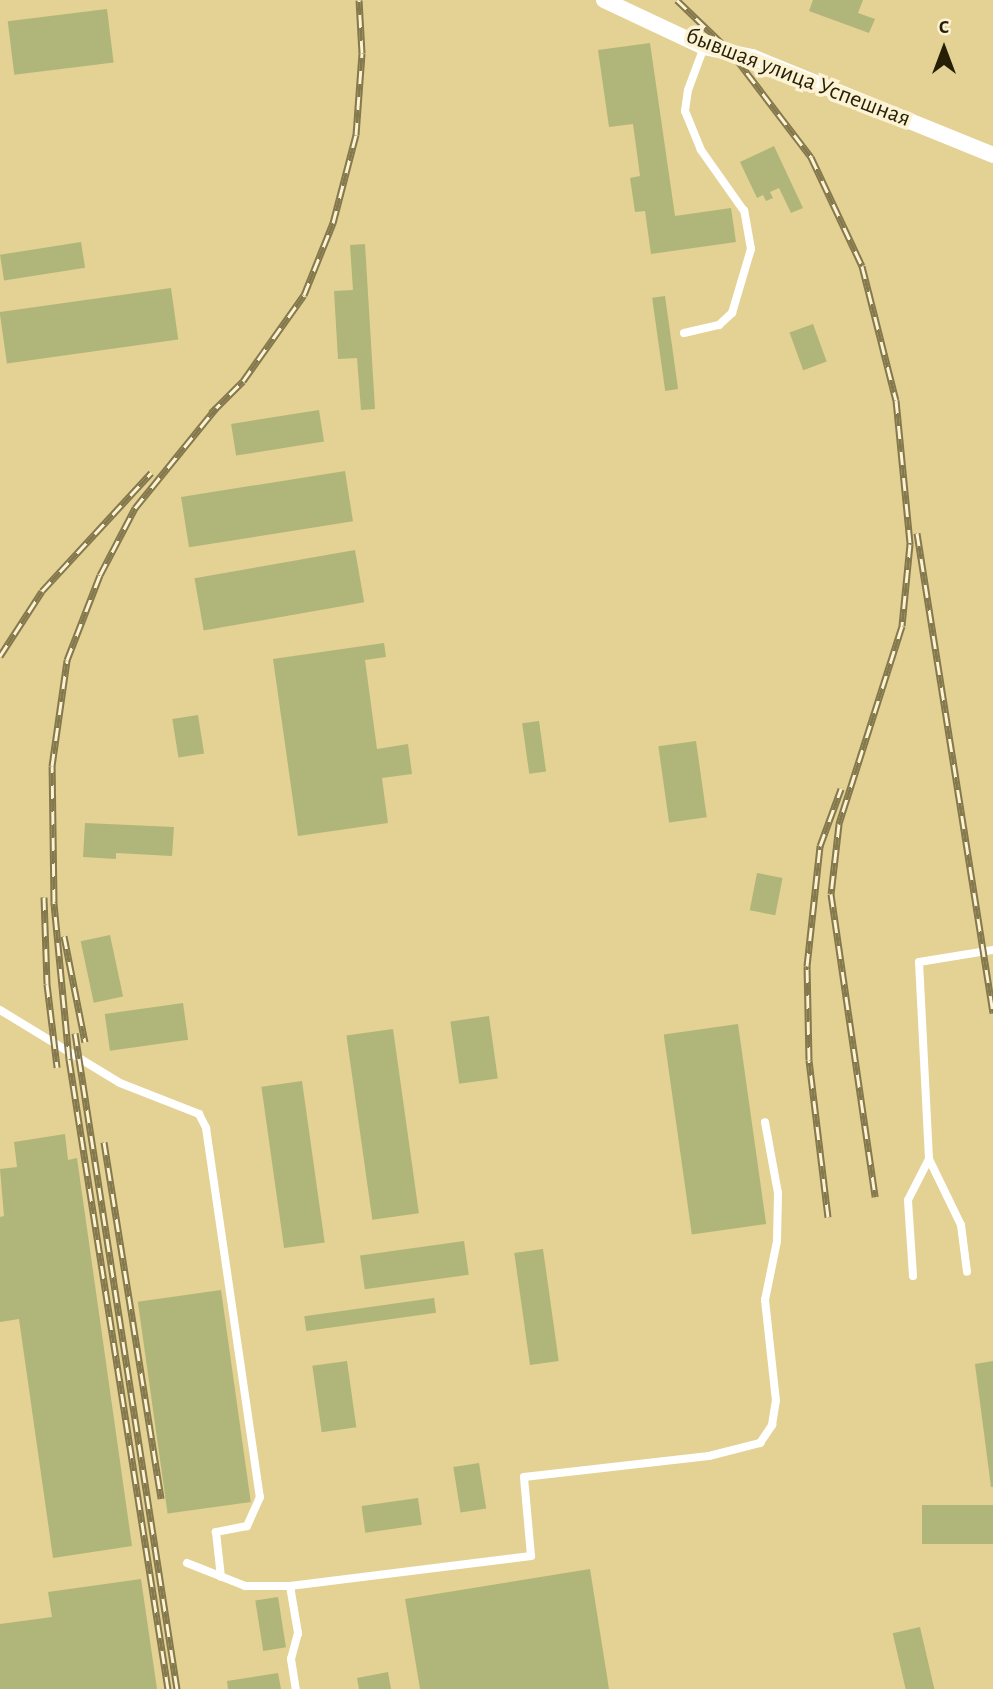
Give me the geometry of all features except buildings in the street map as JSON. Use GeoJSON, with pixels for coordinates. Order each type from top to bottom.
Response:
{"type":"FeatureCollection","features":[{"type":"Feature","properties":{"kind":"street","name":"бывшая улица Успешная"},"geometry":{"type":"LineString","coordinates":[[604,0],[637,11],[704,47],[752,57],[993,155]]}},
{"type":"Feature","properties":{"kind":"lane"},"geometry":{"type":"LineString","coordinates":[[684,333],[719,325],[732,313],[751,249],[751,230],[744,211],[701,150],[685,111],[688,90],[704,47]]}},
{"type":"Feature","properties":{"kind":"lane"},"geometry":{"type":"LineString","coordinates":[[967,1272],[961,1225],[929,1159],[919,962],[993,950]]}},
{"type":"Feature","properties":{"kind":"lane"},"geometry":{"type":"LineString","coordinates":[[0,1010],[120,1083],[199,1114],[206,1128],[260,1497],[247,1527],[216,1532],[222,1577]]}},
{"type":"Feature","properties":{"kind":"lane"},"geometry":{"type":"LineString","coordinates":[[187,1563],[245,1586],[290,1586],[531,1556],[524,1477],[709,1456],[760,1443],[772,1425],[776,1401],[765,1300],[777,1241],[778,1193],[765,1122]]}},
{"type":"Feature","properties":{"kind":"lane"},"geometry":{"type":"LineString","coordinates":[[913,1276],[908,1200],[929,1159]]}},
{"type":"Feature","properties":{"kind":"lane"},"geometry":{"type":"LineString","coordinates":[[290,1586],[298,1633],[291,1659],[296,1689]]}},
{"type":"Feature","properties":{"kind":"railway"},"geometry":{"type":"LineString","coordinates":[[211,413],[243,381],[304,295],[333,223],[356,135],[362,53],[359,0]]}},
{"type":"Feature","properties":{"kind":"railway"},"geometry":{"type":"LineString","coordinates":[[677,0],[731,52],[811,157],[862,266],[896,400],[910,544],[902,626],[839,824],[831,894],[875,1197]]}},
{"type":"Feature","properties":{"kind":"railway"},"geometry":{"type":"LineString","coordinates":[[168,1689],[69,1059],[54,902],[52,766],[67,660],[100,575],[135,508],[216,408]]}},
{"type":"Feature","properties":{"kind":"railway"},"geometry":{"type":"LineString","coordinates":[[0,656],[42,591],[151,473]]}},
{"type":"Feature","properties":{"kind":"railway"},"geometry":{"type":"LineString","coordinates":[[917,533],[993,1013]]}},
{"type":"Feature","properties":{"kind":"railway"},"geometry":{"type":"LineString","coordinates":[[828,1217],[809,1060],[807,966],[820,846],[841,789]]}},
{"type":"Feature","properties":{"kind":"railway"},"geometry":{"type":"LineString","coordinates":[[44,897],[47,984],[57,1067]]}},
{"type":"Feature","properties":{"kind":"railway"},"geometry":{"type":"LineString","coordinates":[[64,936],[85,1042]]}},
{"type":"Feature","properties":{"kind":"railway"},"geometry":{"type":"LineString","coordinates":[[75,1033],[177,1689]]}},
{"type":"Feature","properties":{"kind":"railway"},"geometry":{"type":"LineString","coordinates":[[104,1142],[161,1498]]}}]}
